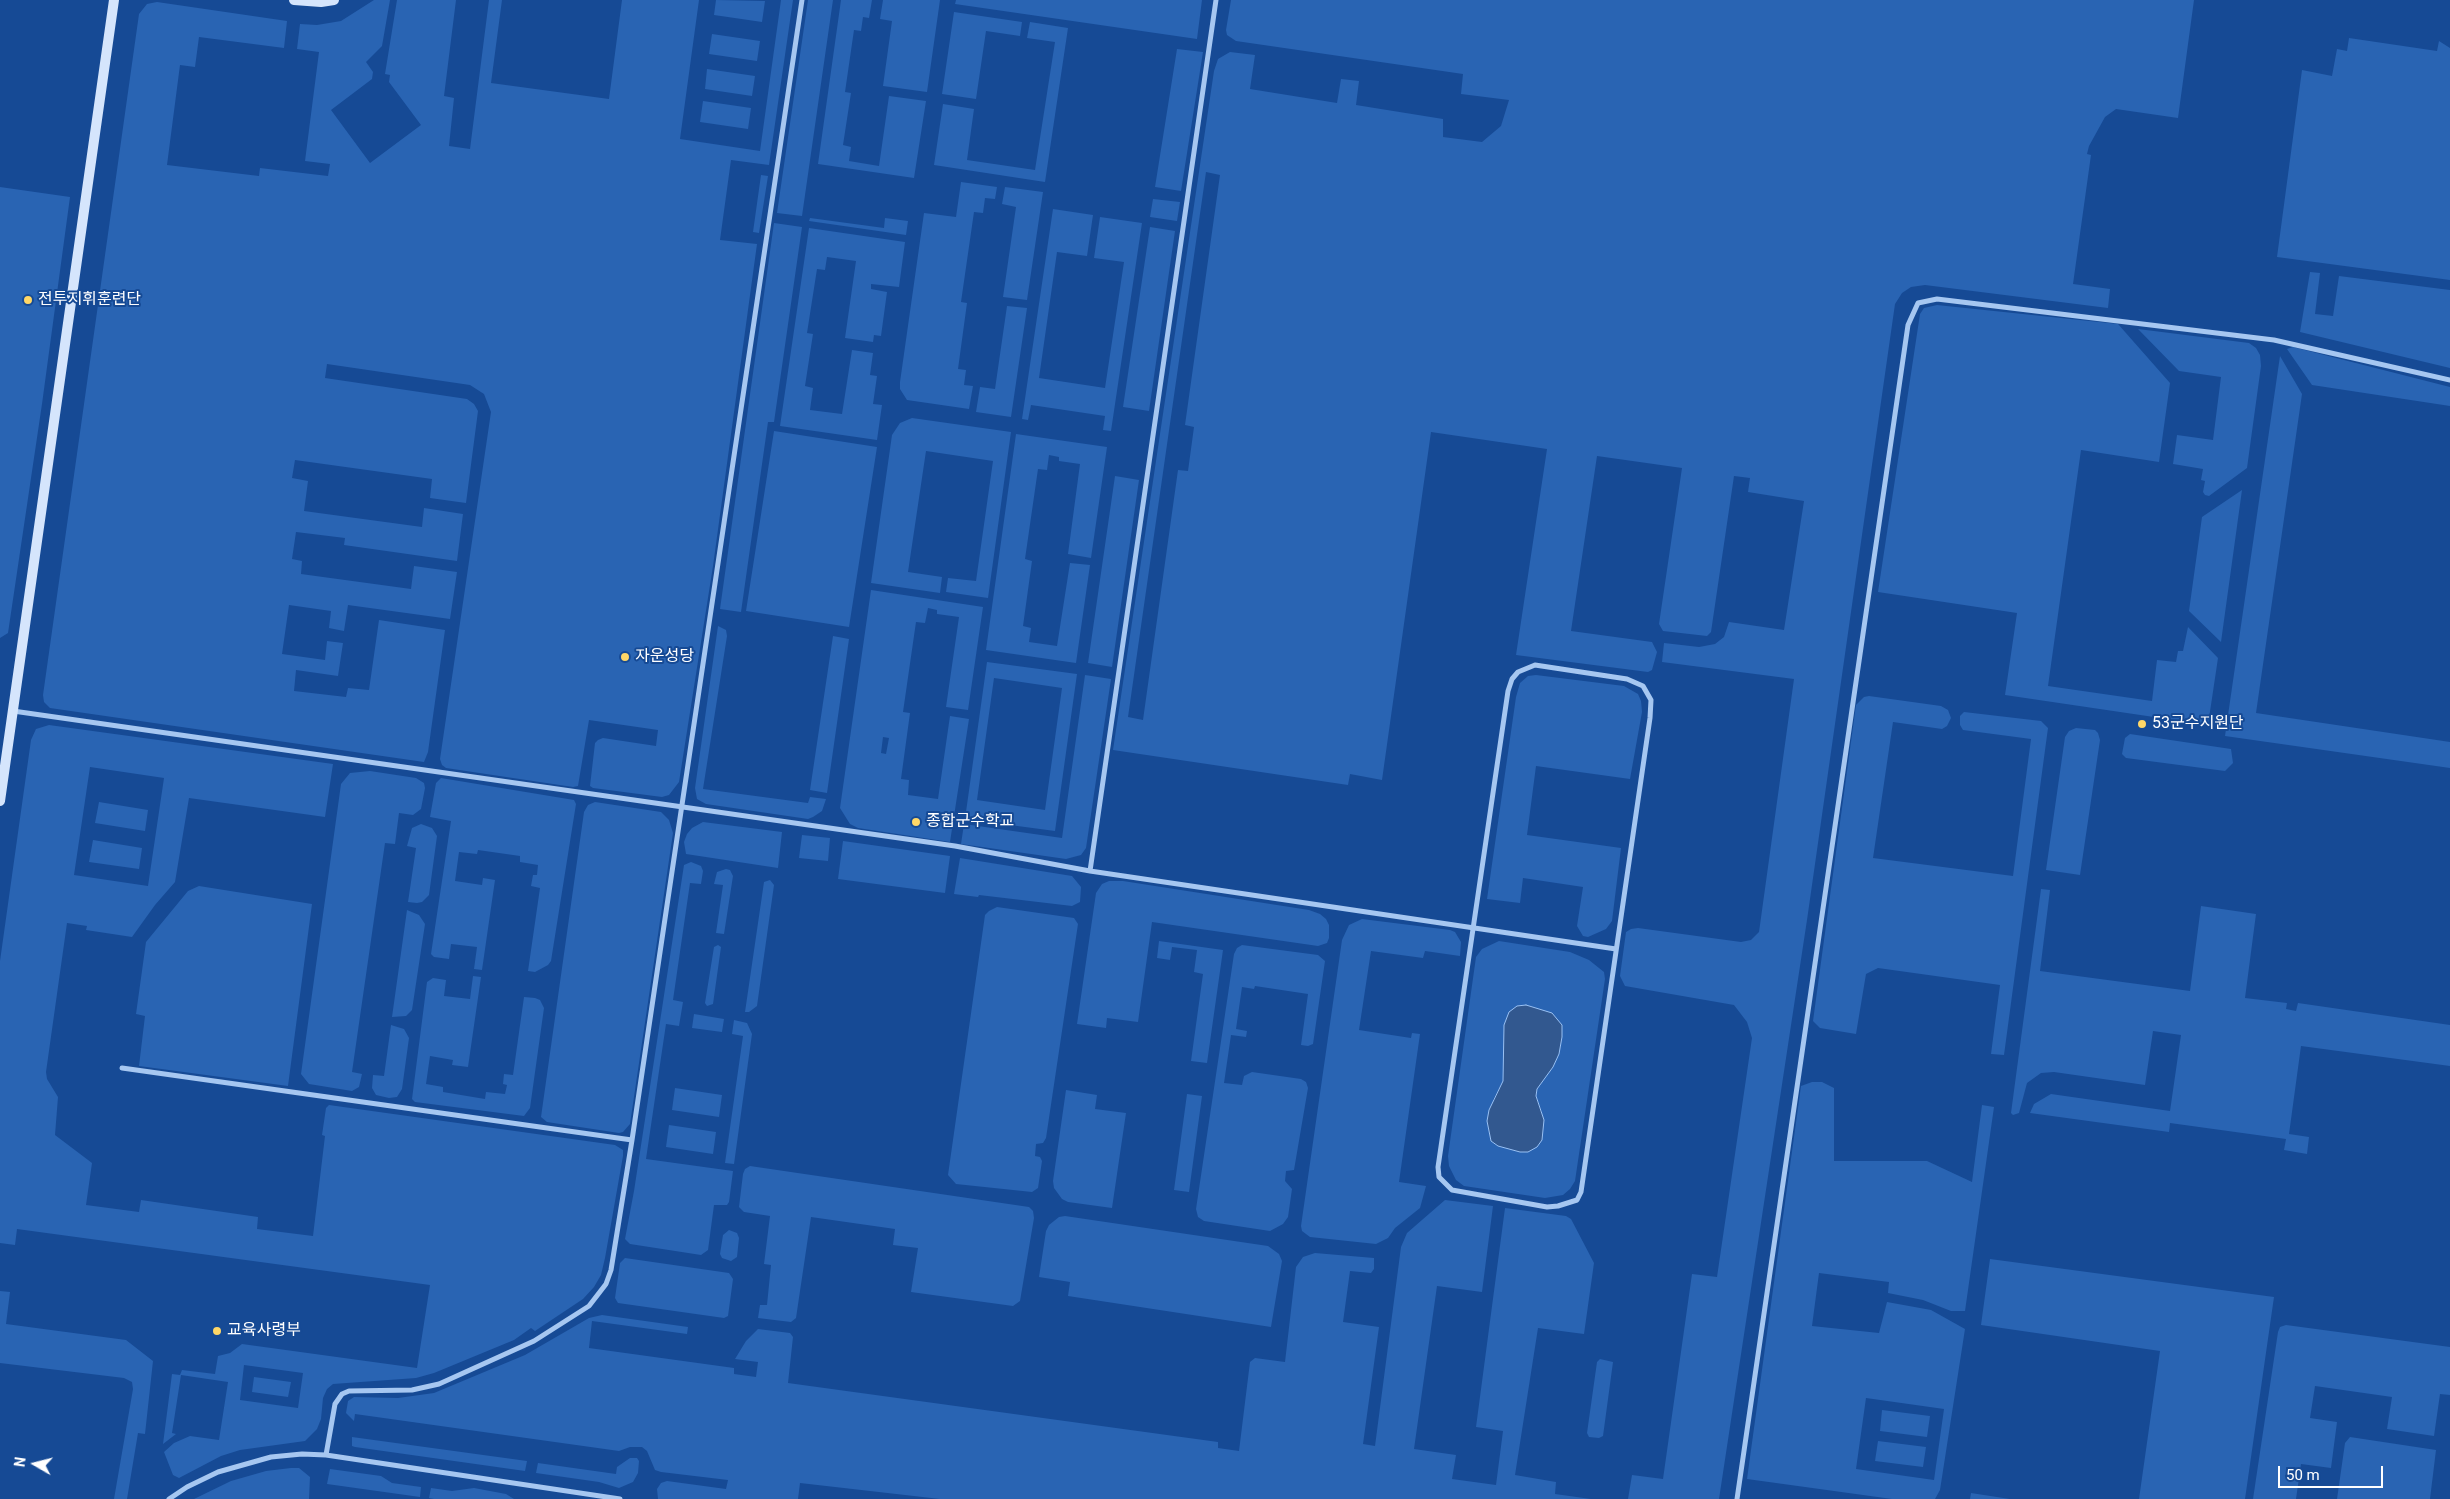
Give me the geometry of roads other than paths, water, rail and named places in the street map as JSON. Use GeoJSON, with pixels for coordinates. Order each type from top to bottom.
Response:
{"type":"FeatureCollection","features":[{"type":"Feature","properties":{"kind":"street"},"geometry":{"type":"LineString","coordinates":[[0,800],[114,0]]}},
{"type":"Feature","properties":{"kind":"street"},"geometry":{"type":"LineString","coordinates":[[294,0],[321,2],[334,0]]}},
{"type":"Feature","properties":{"kind":"street"},"geometry":{"type":"LineString","coordinates":[[326,1455],[335,1404],[342,1394],[348,1391],[412,1390],[439,1384],[534,1342],[589,1306],[598,1297],[606,1284],[611,1270],[802,0]]}},
{"type":"Feature","properties":{"kind":"street"},"geometry":{"type":"LineString","coordinates":[[1090,871],[1216,0]]}},
{"type":"Feature","properties":{"kind":"street"},"geometry":{"type":"LineString","coordinates":[[1737,1499],[1908,325],[1918,303],[1937,299],[2274,340],[2450,380]]}},
{"type":"Feature","properties":{"kind":"street"},"geometry":{"type":"LineString","coordinates":[[1535,665],[1627,679],[1643,686],[1651,700],[1651,712],[1616,949],[1581,1192],[1577,1200],[1558,1206],[1529,1204],[1461,1193],[1444,1185],[1439,1177],[1438,1167],[1508,690],[1512,679],[1518,672],[1535,665]]}},
{"type":"Feature","properties":{"kind":"street"},"geometry":{"type":"LineString","coordinates":[[13,712],[955,846],[1090,871],[1616,949]]}},
{"type":"Feature","properties":{"kind":"street"},"geometry":{"type":"LineString","coordinates":[[122,1068],[632,1140]]}},
{"type":"Feature","properties":{"kind":"street"},"geometry":{"type":"LineString","coordinates":[[169,1499],[200,1480],[241,1464],[271,1457],[326,1455],[620,1499]]}},
{"type":"Feature","properties":{"kind":"place","name":"전투지휘훈련단"},"geometry":{"type":"Point","coordinates":[28,300]}},
{"type":"Feature","properties":{"kind":"place","name":"자운성당"},"geometry":{"type":"Point","coordinates":[625,657]}},
{"type":"Feature","properties":{"kind":"place","name":"53군수지원단"},"geometry":{"type":"Point","coordinates":[2142,724]}},
{"type":"Feature","properties":{"kind":"place","name":"종합군수학교"},"geometry":{"type":"Point","coordinates":[916,822]}},
{"type":"Feature","properties":{"kind":"place","name":"교육사령부"},"geometry":{"type":"Point","coordinates":[217,1331]}}]}
